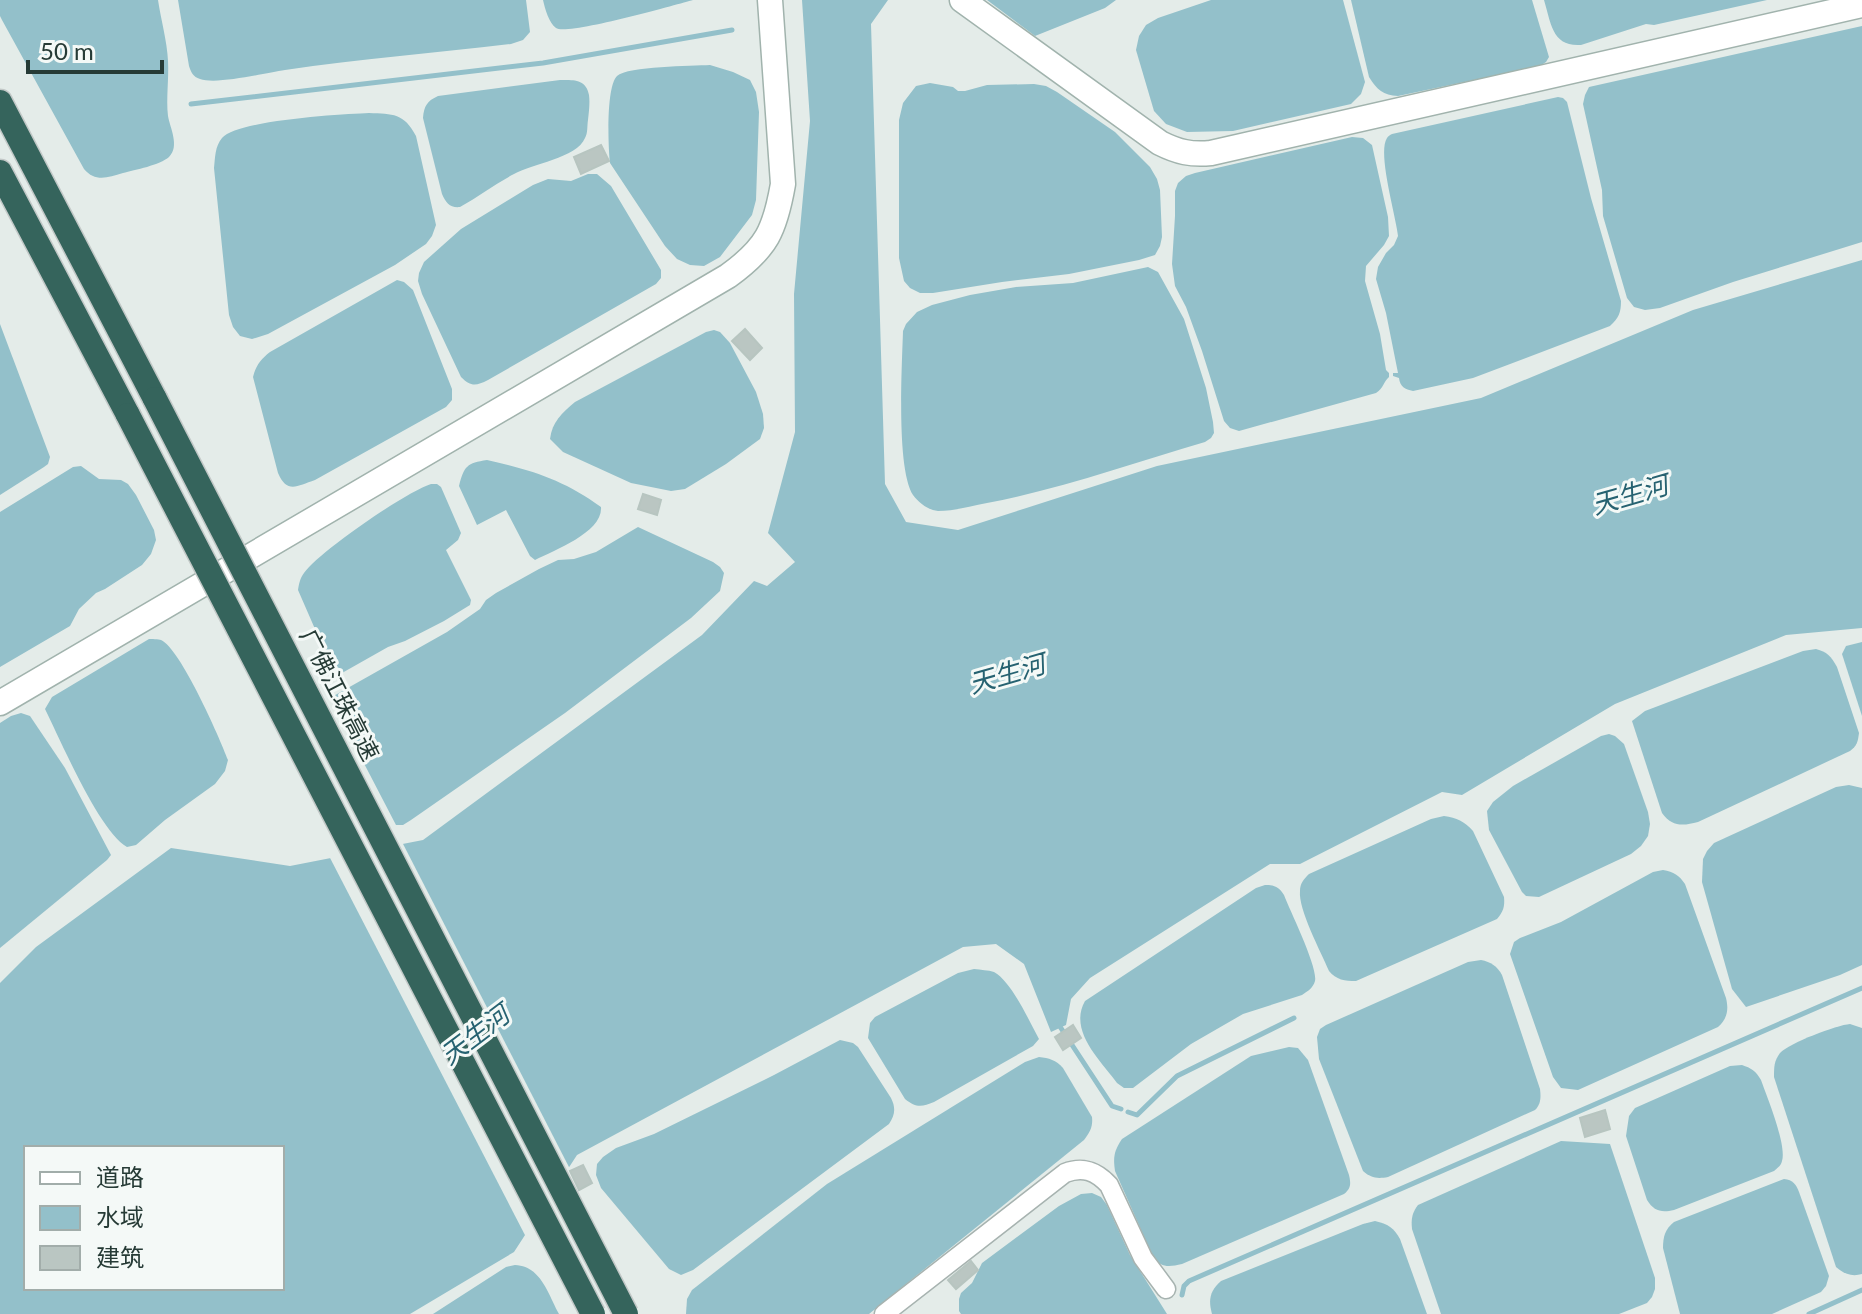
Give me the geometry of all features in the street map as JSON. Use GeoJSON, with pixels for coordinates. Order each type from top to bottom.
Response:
{"type":"FeatureCollection","features":[{"type":"Feature","properties":{"kind":"highway","name":"广佛江珠高速"},"geometry":{"type":"LineString","coordinates":[[0,102],[626,1314]]}},
{"type":"Feature","properties":{"kind":"highway"},"geometry":{"type":"LineString","coordinates":[[0,172],[593,1314]]}},
{"type":"Feature","properties":{"kind":"street"},"geometry":{"type":"LineString","coordinates":[[0,703],[728,276],[751,259],[768,236],[778,211],[783,184],[770,0]]}},
{"type":"Feature","properties":{"kind":"street"},"geometry":{"type":"LineString","coordinates":[[962,0],[1160,143],[1185,153],[1198,154],[1862,5]]}},
{"type":"Feature","properties":{"kind":"street"},"geometry":{"type":"LineString","coordinates":[[884,1314],[1065,1173],[1076,1169],[1090,1170],[1109,1185],[1143,1258],[1166,1289]]}},
{"type":"Feature","properties":{"kind":"water"},"geometry":{"type":"Polygon","coordinates":[[[0,0],[158,0],[167,53],[167,109],[174,142],[169,157],[154,165],[107,177],[88,173],[2,20],[0,0]]]}},
{"type":"Feature","properties":{"kind":"water"},"geometry":{"type":"Polygon","coordinates":[[[178,0],[526,0],[530,32],[523,40],[511,44],[285,70],[229,80],[208,80],[196,77],[190,68],[178,0]]]}},
{"type":"Feature","properties":{"kind":"water"},"geometry":{"type":"Polygon","coordinates":[[[543,0],[693,0],[622,19],[564,29],[556,28],[551,23],[543,0]]]}},
{"type":"Feature","properties":{"kind":"water","name":"天生河"},"geometry":{"type":"Polygon","coordinates":[[[802,0],[888,0],[871,24],[885,484],[906,522],[958,530],[1157,466],[1481,398],[1693,310],[1862,260],[1862,628],[1786,635],[1615,704],[1462,795],[1442,792],[1300,864],[1270,864],[1090,978],[1071,999],[1066,1025],[1051,1032],[1024,964],[996,944],[963,947],[577,1155],[514,1252],[410,1314],[0,1314],[0,983],[36,947],[171,848],[290,866],[423,840],[702,635],[754,581],[767,586],[795,562],[768,533],[795,432],[794,294],[810,121],[802,0]]]}},
{"type":"Feature","properties":{"kind":"water"},"geometry":{"type":"Polygon","coordinates":[[[987,0],[1116,0],[1105,8],[1035,36],[987,0]]]}},
{"type":"Feature","properties":{"kind":"water"},"geometry":{"type":"Polygon","coordinates":[[[1211,0],[1343,0],[1365,82],[1361,94],[1351,104],[1233,131],[1187,132],[1166,124],[1154,111],[1136,50],[1139,36],[1146,25],[1158,18],[1211,0]]]}},
{"type":"Feature","properties":{"kind":"water"},"geometry":{"type":"Polygon","coordinates":[[[1351,0],[1532,0],[1549,57],[1540,66],[1398,96],[1384,93],[1369,77],[1351,0]]]}},
{"type":"Feature","properties":{"kind":"water"},"geometry":{"type":"Polygon","coordinates":[[[1544,0],[1767,0],[1654,25],[1646,24],[1581,45],[1571,45],[1554,32],[1544,0]]]}},
{"type":"Feature","properties":{"kind":"water"},"geometry":{"type":"Polygon","coordinates":[[[1862,26],[1862,242],[1660,308],[1645,310],[1634,307],[1627,298],[1603,216],[1602,190],[1583,104],[1589,87],[1862,26]]]}},
{"type":"Feature","properties":{"kind":"water"},"geometry":{"type":"Polygon","coordinates":[[[710,65],[750,80],[756,92],[759,112],[756,200],[752,215],[720,257],[704,266],[690,265],[677,259],[665,246],[610,163],[609,117],[611,92],[617,76],[647,68],[710,65]]]}},
{"type":"Feature","properties":{"kind":"water"},"geometry":{"type":"Polygon","coordinates":[[[560,80],[579,82],[589,95],[587,132],[580,145],[564,156],[514,174],[460,207],[449,204],[442,194],[423,118],[429,102],[438,96],[560,80]]]}},
{"type":"Feature","properties":{"kind":"water"},"geometry":{"type":"Polygon","coordinates":[[[930,83],[953,87],[958,91],[987,85],[1046,86],[1115,132],[1150,167],[1157,179],[1162,237],[1155,255],[1069,274],[933,293],[920,293],[910,288],[904,281],[899,258],[899,120],[903,103],[916,86],[930,83]]]}},
{"type":"Feature","properties":{"kind":"water"},"geometry":{"type":"Polygon","coordinates":[[[1558,97],[1567,102],[1621,301],[1620,312],[1610,326],[1473,378],[1413,391],[1405,388],[1399,378],[1393,376],[1393,373],[1398,373],[1376,279],[1378,267],[1398,236],[1384,157],[1387,138],[1392,134],[1558,97]]]}},
{"type":"Feature","properties":{"kind":"water"},"geometry":{"type":"Polygon","coordinates":[[[369,113],[397,116],[407,123],[416,136],[436,225],[432,236],[426,244],[395,265],[268,334],[252,339],[240,336],[229,315],[214,168],[220,141],[232,132],[269,122],[369,113]]]}},
{"type":"Feature","properties":{"kind":"water"},"geometry":{"type":"Polygon","coordinates":[[[1352,137],[1363,138],[1372,145],[1388,217],[1389,236],[1366,266],[1365,281],[1389,377],[1376,393],[1239,431],[1230,428],[1224,421],[1202,351],[1175,286],[1172,264],[1175,191],[1178,183],[1195,173],[1352,137]]]}},
{"type":"Feature","properties":{"kind":"water"},"geometry":{"type":"Polygon","coordinates":[[[597,174],[611,186],[661,270],[661,278],[656,284],[488,380],[468,383],[461,377],[422,294],[418,281],[424,262],[461,229],[533,185],[548,179],[571,181],[597,174]]]}},
{"type":"Feature","properties":{"kind":"water"},"geometry":{"type":"Polygon","coordinates":[[[1148,267],[1158,272],[1184,319],[1206,388],[1213,422],[1211,438],[1097,475],[1015,497],[938,511],[918,501],[908,482],[904,463],[901,416],[903,331],[917,312],[970,295],[1016,287],[1073,283],[1148,267]]]}},
{"type":"Feature","properties":{"kind":"water"},"geometry":{"type":"Polygon","coordinates":[[[397,280],[413,290],[452,389],[452,400],[446,407],[315,480],[293,487],[285,484],[278,473],[253,377],[257,366],[270,352],[397,280]]]}},
{"type":"Feature","properties":{"kind":"water"},"geometry":{"type":"Polygon","coordinates":[[[0,324],[50,457],[48,464],[0,495],[0,324]]]}},
{"type":"Feature","properties":{"kind":"water"},"geometry":{"type":"Polygon","coordinates":[[[714,330],[730,343],[756,392],[763,414],[764,428],[760,439],[726,464],[685,489],[671,491],[631,483],[563,452],[550,439],[558,418],[575,402],[714,330]]]}},
{"type":"Feature","properties":{"kind":"water"},"geometry":{"type":"Polygon","coordinates":[[[487,460],[561,483],[601,507],[600,516],[576,539],[535,560],[506,510],[477,525],[459,486],[467,467],[487,460]]]}},
{"type":"Feature","properties":{"kind":"water"},"geometry":{"type":"Polygon","coordinates":[[[81,466],[99,479],[121,480],[128,484],[154,530],[156,540],[151,554],[142,565],[96,593],[79,609],[70,626],[0,667],[0,512],[73,467],[81,466]]]}},
{"type":"Feature","properties":{"kind":"water"},"geometry":{"type":"Polygon","coordinates":[[[431,484],[441,487],[461,533],[446,550],[471,600],[470,605],[342,673],[336,672],[298,590],[304,573],[364,523],[431,484]]]}},
{"type":"Feature","properties":{"kind":"water"},"geometry":{"type":"Polygon","coordinates":[[[638,527],[720,567],[724,573],[720,591],[691,618],[565,713],[411,820],[396,825],[330,698],[447,632],[480,609],[496,593],[539,569],[558,560],[596,552],[638,527]]]}},
{"type":"Feature","properties":{"kind":"water"},"geometry":{"type":"Polygon","coordinates":[[[149,639],[161,640],[178,659],[199,695],[228,760],[225,771],[215,784],[136,845],[127,847],[116,838],[93,805],[45,709],[52,697],[149,639]]]}},
{"type":"Feature","properties":{"kind":"water"},"geometry":{"type":"Polygon","coordinates":[[[1862,642],[1862,716],[1842,654],[1846,646],[1862,642]]]}},
{"type":"Feature","properties":{"kind":"water"},"geometry":{"type":"Polygon","coordinates":[[[1816,649],[1828,655],[1837,667],[1859,733],[1854,747],[1698,822],[1678,824],[1666,818],[1632,721],[1645,711],[1803,651],[1816,649]]]}},
{"type":"Feature","properties":{"kind":"water"},"geometry":{"type":"Polygon","coordinates":[[[21,713],[30,716],[65,768],[111,855],[0,948],[0,723],[21,713]]]}},
{"type":"Feature","properties":{"kind":"water"},"geometry":{"type":"Polygon","coordinates":[[[1609,734],[1624,744],[1648,812],[1648,836],[1631,854],[1539,897],[1526,896],[1489,830],[1487,811],[1513,786],[1609,734]]]}},
{"type":"Feature","properties":{"kind":"water"},"geometry":{"type":"Polygon","coordinates":[[[1849,785],[1862,788],[1862,965],[1746,1007],[1732,989],[1702,882],[1703,859],[1714,843],[1836,787],[1849,785]]]}},
{"type":"Feature","properties":{"kind":"water"},"geometry":{"type":"Polygon","coordinates":[[[1444,816],[1460,820],[1473,831],[1504,897],[1501,914],[1497,919],[1356,981],[1335,976],[1329,971],[1306,919],[1300,899],[1303,881],[1309,874],[1444,816]]]}},
{"type":"Feature","properties":{"kind":"water"},"geometry":{"type":"Polygon","coordinates":[[[1663,870],[1676,874],[1685,884],[1726,998],[1725,1017],[1718,1027],[1578,1090],[1561,1088],[1553,1077],[1510,954],[1514,942],[1561,922],[1653,872],[1663,870]]]}},
{"type":"Feature","properties":{"kind":"water"},"geometry":{"type":"Polygon","coordinates":[[[1265,885],[1276,887],[1284,895],[1312,964],[1315,981],[1312,987],[1302,995],[1243,1014],[1191,1044],[1133,1088],[1124,1088],[1117,1083],[1083,1034],[1081,1012],[1085,1001],[1265,885]]]}},
{"type":"Feature","properties":{"kind":"water"},"geometry":{"type":"Polygon","coordinates":[[[1481,960],[1493,965],[1502,975],[1540,1089],[1538,1105],[1535,1110],[1388,1177],[1369,1175],[1363,1171],[1319,1059],[1317,1037],[1320,1029],[1468,962],[1481,960]]]}},
{"type":"Feature","properties":{"kind":"water"},"geometry":{"type":"Polygon","coordinates":[[[974,969],[994,972],[1001,977],[1020,1002],[1039,1039],[1033,1046],[934,1102],[922,1106],[912,1104],[905,1099],[868,1038],[870,1023],[875,1017],[958,973],[974,969]]]}},
{"type":"Feature","properties":{"kind":"water"},"geometry":{"type":"Polygon","coordinates":[[[1850,1024],[1862,1028],[1862,1274],[1855,1275],[1836,1267],[1774,1077],[1777,1059],[1785,1049],[1814,1035],[1850,1024]]]}},
{"type":"Feature","properties":{"kind":"water"},"geometry":{"type":"Polygon","coordinates":[[[840,1040],[858,1047],[891,1098],[894,1111],[889,1124],[693,1270],[681,1275],[669,1269],[601,1188],[596,1175],[597,1164],[616,1148],[654,1134],[840,1040]]]}},
{"type":"Feature","properties":{"kind":"water"},"geometry":{"type":"Polygon","coordinates":[[[1289,1047],[1298,1048],[1308,1060],[1349,1175],[1348,1190],[1182,1264],[1162,1265],[1153,1257],[1115,1171],[1115,1154],[1119,1143],[1251,1056],[1289,1047]]]}},
{"type":"Feature","properties":{"kind":"water"},"geometry":{"type":"Polygon","coordinates":[[[1039,1057],[1052,1060],[1063,1068],[1092,1117],[1088,1134],[869,1314],[686,1314],[687,1299],[692,1290],[827,1184],[1025,1062],[1039,1057]]]}},
{"type":"Feature","properties":{"kind":"water"},"geometry":{"type":"Polygon","coordinates":[[[1742,1065],[1753,1070],[1761,1080],[1779,1133],[1783,1154],[1781,1164],[1774,1171],[1674,1210],[1655,1209],[1647,1200],[1626,1136],[1629,1116],[1635,1108],[1730,1066],[1742,1065]]]}},
{"type":"Feature","properties":{"kind":"water"},"geometry":{"type":"Polygon","coordinates":[[[1561,1141],[1610,1144],[1655,1278],[1652,1297],[1647,1303],[1619,1314],[1441,1314],[1412,1229],[1412,1216],[1418,1205],[1561,1141]]]}},
{"type":"Feature","properties":{"kind":"water"},"geometry":{"type":"Polygon","coordinates":[[[1784,1179],[1794,1183],[1799,1192],[1829,1276],[1826,1286],[1821,1292],[1772,1314],[1680,1314],[1663,1248],[1668,1227],[1784,1179]]]}},
{"type":"Feature","properties":{"kind":"water"},"geometry":{"type":"Polygon","coordinates":[[[1092,1193],[1101,1197],[1107,1205],[1130,1255],[1167,1314],[961,1314],[961,1293],[972,1283],[982,1263],[1059,1206],[1081,1194],[1092,1193]]]}},
{"type":"Feature","properties":{"kind":"water"},"geometry":{"type":"Polygon","coordinates":[[[1375,1221],[1390,1227],[1400,1239],[1427,1314],[1212,1314],[1211,1296],[1221,1281],[1375,1221]]]}},
{"type":"Feature","properties":{"kind":"water"},"geometry":{"type":"Polygon","coordinates":[[[515,1265],[531,1270],[537,1276],[559,1314],[433,1314],[506,1267],[515,1265]]]}},
{"type":"Feature","properties":{"kind":"pier"},"geometry":{"type":"Polygon","coordinates":[[[401,840],[571,1171],[527,1239],[328,854],[401,840]]]}},
{"type":"Feature","properties":{"kind":"building"},"geometry":{"type":"Polygon","coordinates":[[[601,145],[609,161],[581,174],[574,157],[601,145]]]}},
{"type":"Feature","properties":{"kind":"building"},"geometry":{"type":"Polygon","coordinates":[[[745,329],[762,348],[750,360],[732,341],[745,329]]]}},
{"type":"Feature","properties":{"kind":"building"},"geometry":{"type":"Polygon","coordinates":[[[643,494],[661,500],[657,515],[638,509],[643,494]]]}},
{"type":"Feature","properties":{"kind":"building"},"geometry":{"type":"Polygon","coordinates":[[[1073,1025],[1081,1038],[1063,1050],[1055,1037],[1073,1025]]]}},
{"type":"Feature","properties":{"kind":"building"},"geometry":{"type":"Polygon","coordinates":[[[1605,1110],[1610,1129],[1585,1137],[1580,1118],[1605,1110]]]}},
{"type":"Feature","properties":{"kind":"building"},"geometry":{"type":"Polygon","coordinates":[[[583,1165],[592,1183],[579,1190],[570,1171],[583,1165]]]}},
{"type":"Feature","properties":{"kind":"building"},"geometry":{"type":"Polygon","coordinates":[[[971,1261],[978,1270],[956,1289],[948,1280],[971,1261]]]}},
{"type":"Feature","properties":{"kind":"waterway"},"geometry":{"type":"LineString","coordinates":[[191,104],[543,63],[732,30]]}},
{"type":"Feature","properties":{"kind":"waterway"},"geometry":{"type":"LineString","coordinates":[[1182,1295],[1189,1281],[1862,988]]}},
{"type":"Feature","properties":{"kind":"waterway"},"geometry":{"type":"LineString","coordinates":[[1128,1112],[1137,1115],[1177,1076],[1294,1018]]}},
{"type":"Feature","properties":{"kind":"waterway"},"geometry":{"type":"LineString","coordinates":[[1057,1022],[1112,1106],[1121,1109]]}},
{"type":"Feature","properties":{"kind":"waterway"},"geometry":{"type":"LineString","coordinates":[[1809,1314],[1862,1290]]}}]}
